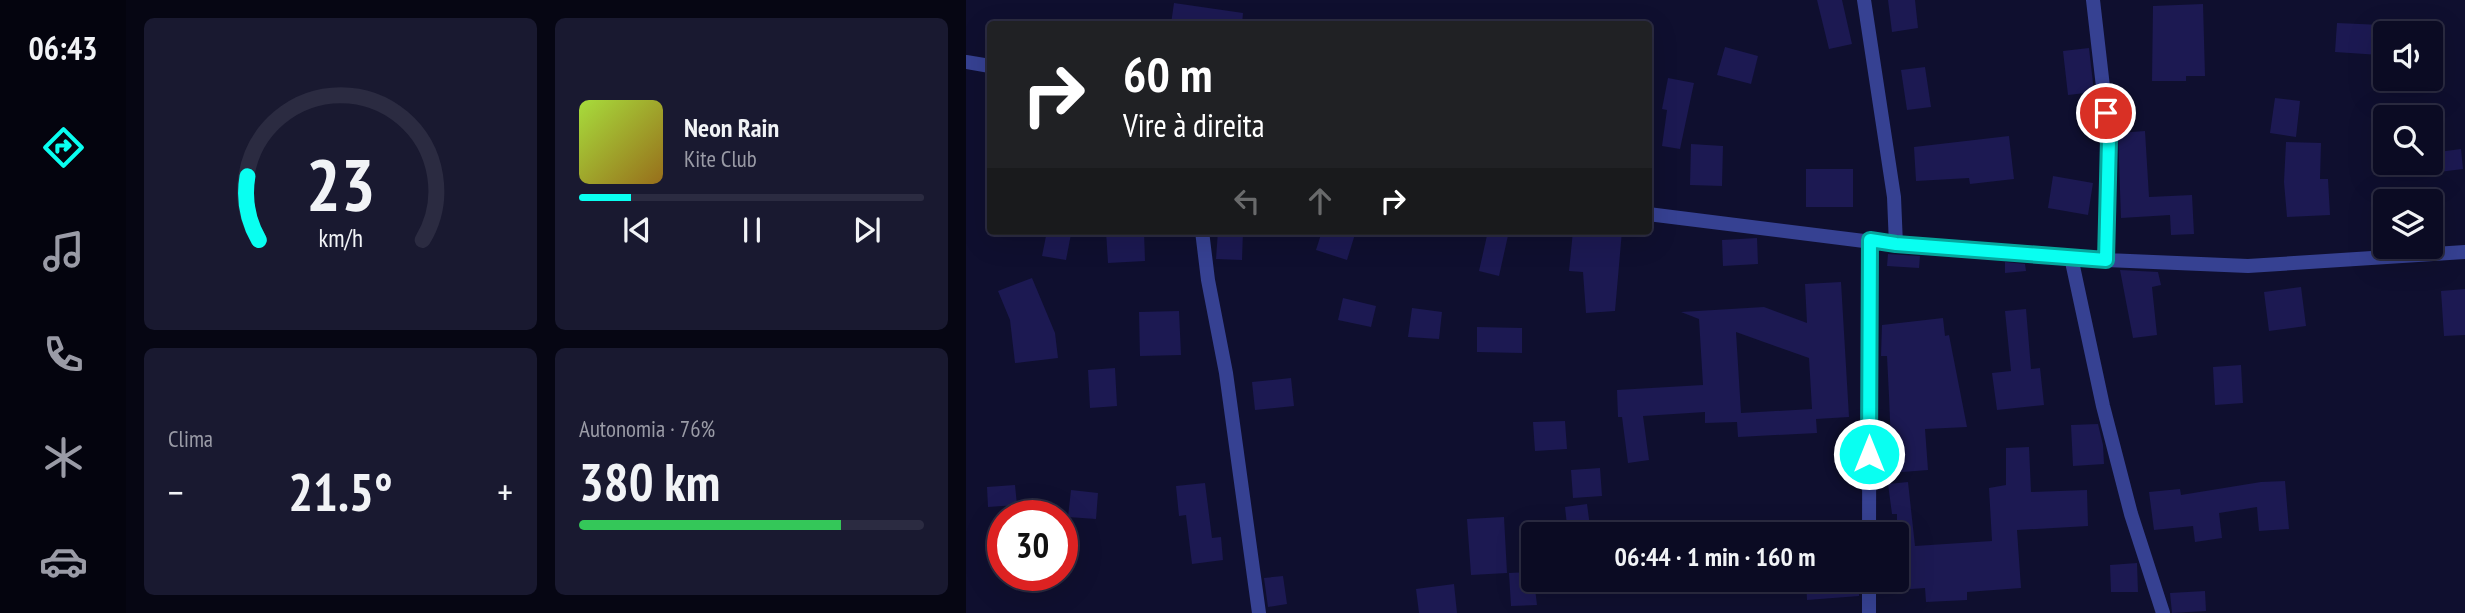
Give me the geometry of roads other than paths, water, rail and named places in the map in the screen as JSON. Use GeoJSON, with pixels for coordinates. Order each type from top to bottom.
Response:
{"type":"FeatureCollection","features":[{"type":"Feature","properties":{"kind":"street"},"geometry":{"type":"LineString","coordinates":[[1864,0],[1894,197],[1896,244]]}},
{"type":"Feature","properties":{"kind":"street"},"geometry":{"type":"LineString","coordinates":[[2093,0],[2109,139],[2106,260]]}},
{"type":"Feature","properties":{"kind":"street"},"geometry":{"type":"LineString","coordinates":[[966,62],[987,66]]}},
{"type":"Feature","properties":{"kind":"street"},"geometry":{"type":"LineString","coordinates":[[1652,214],[1896,244],[2106,260],[2248,266],[2465,252]]}},
{"type":"Feature","properties":{"kind":"street"},"geometry":{"type":"LineString","coordinates":[[1202,235],[1230,399],[1259,613]]}},
{"type":"Feature","properties":{"kind":"street"},"geometry":{"type":"LineString","coordinates":[[1869,522],[1870,240]]}},
{"type":"Feature","properties":{"kind":"street"},"geometry":{"type":"LineString","coordinates":[[2071,257],[2103,406],[2131,514],[2163,613]]}},
{"type":"Feature","properties":{"kind":"street"},"geometry":{"type":"LineString","coordinates":[[1869,592],[1869,613]]}}]}
